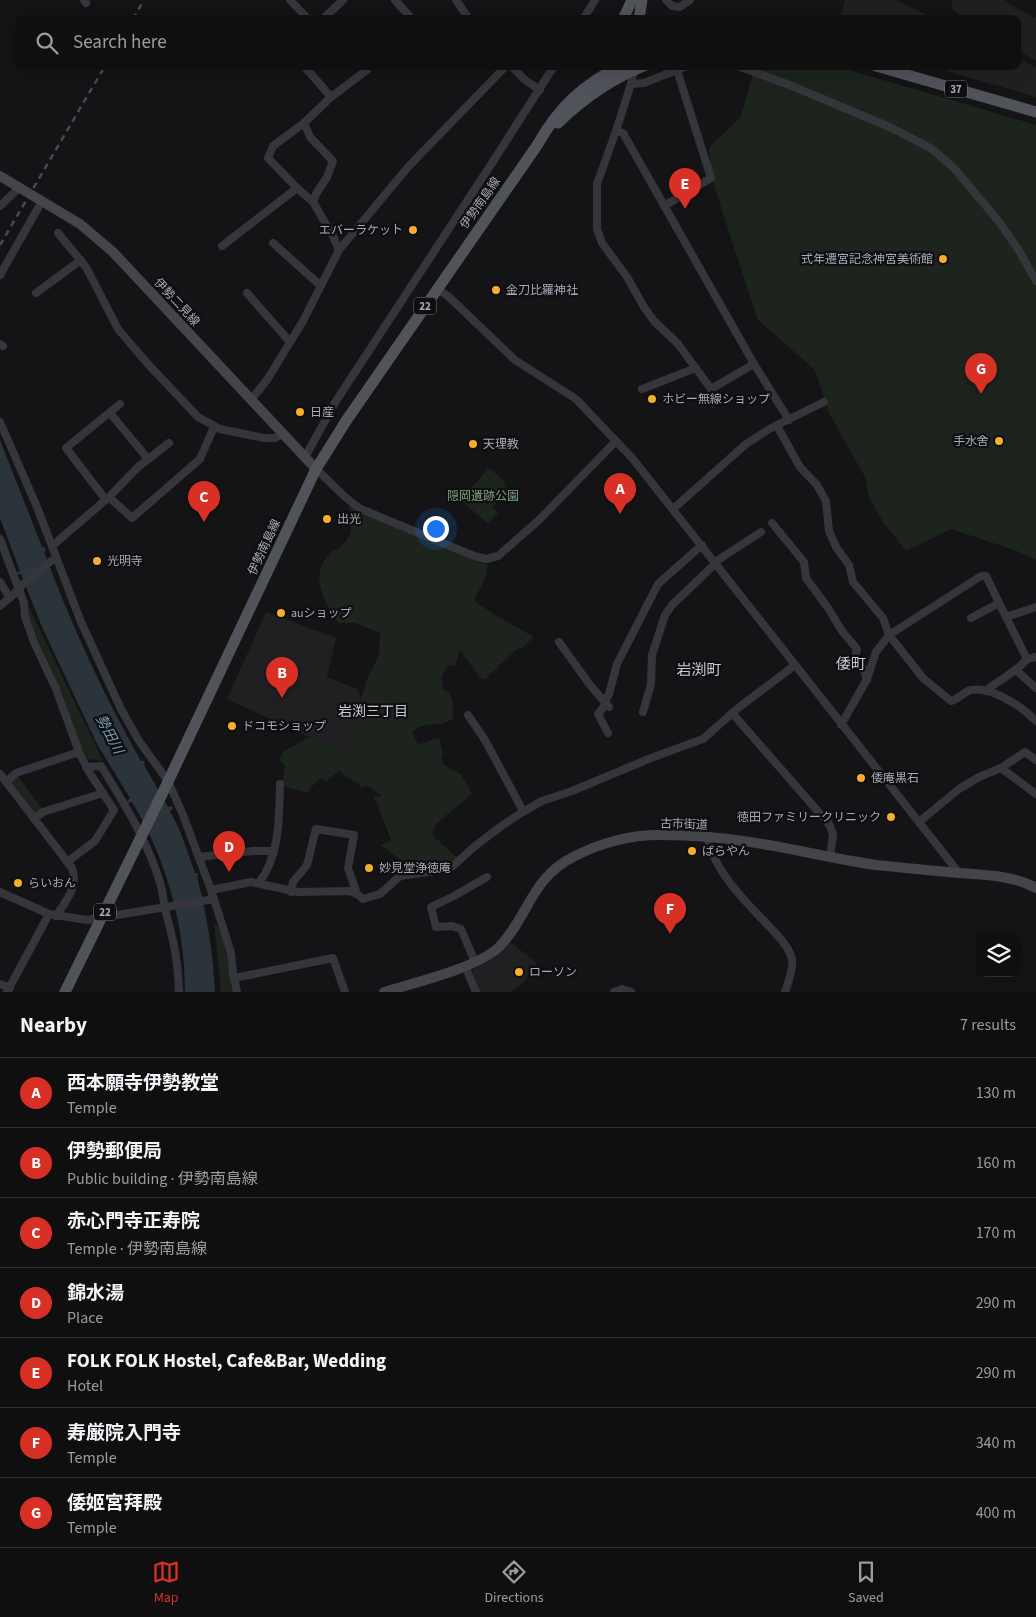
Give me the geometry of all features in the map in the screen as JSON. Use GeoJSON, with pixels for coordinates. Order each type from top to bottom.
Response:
{"type":"FeatureCollection","features":[{"type":"Feature","properties":{"kind":"main road"},"geometry":{"type":"LineString","coordinates":[[626,15],[637,2]]}},
{"type":"Feature","properties":{"kind":"main road"},"geometry":{"type":"LineString","coordinates":[[632,15],[637,2]]}},
{"type":"Feature","properties":{"kind":"main road"},"geometry":{"type":"LineString","coordinates":[[637,2],[639,15]]}},
{"type":"Feature","properties":{"kind":"main road"},"geometry":{"type":"LineString","coordinates":[[637,2],[642,15]]}},
{"type":"Feature","properties":{"kind":"main road"},"geometry":{"type":"LineString","coordinates":[[598,79],[605,70]]}},
{"type":"Feature","properties":{"kind":"main road","name":"伊勢南島線"},"geometry":{"type":"LineString","coordinates":[[538,144],[549,124],[564,105],[598,79],[614,70]]}},
{"type":"Feature","properties":{"kind":"main road","name":"伊勢南島線"},"geometry":{"type":"LineString","coordinates":[[65,992],[316,470],[346,420],[538,144],[553,126],[576,106],[634,70]]}},
{"type":"Feature","properties":{"kind":"main road","name":"37"},"geometry":{"type":"LineString","coordinates":[[890,70],[1036,112]]}},
{"type":"Feature","properties":{"kind":"street"},"geometry":{"type":"LineString","coordinates":[[290,0],[304,15]]}},
{"type":"Feature","properties":{"kind":"street"},"geometry":{"type":"LineString","coordinates":[[327,15],[343,0]]}},
{"type":"Feature","properties":{"kind":"street"},"geometry":{"type":"LineString","coordinates":[[395,0],[408,15]]}},
{"type":"Feature","properties":{"kind":"street"},"geometry":{"type":"LineString","coordinates":[[456,0],[466,15]]}},
{"type":"Feature","properties":{"kind":"street"},"geometry":{"type":"LineString","coordinates":[[586,15],[595,0]]}},
{"type":"Feature","properties":{"kind":"street"},"geometry":{"type":"LineString","coordinates":[[666,0],[672,6],[680,7],[690,0]]}},
{"type":"Feature","properties":{"kind":"street"},"geometry":{"type":"LineString","coordinates":[[307,70],[331,97]]}},
{"type":"Feature","properties":{"kind":"street"},"geometry":{"type":"LineString","coordinates":[[339,250],[313,202],[268,158],[273,146],[304,123],[331,97],[367,70]]}},
{"type":"Feature","properties":{"kind":"street"},"geometry":{"type":"LineString","coordinates":[[251,400],[267,380],[290,342],[339,250],[408,167],[502,70]]}},
{"type":"Feature","properties":{"kind":"street"},"geometry":{"type":"LineString","coordinates":[[515,70],[525,80],[540,90]]}},
{"type":"Feature","properties":{"kind":"street"},"geometry":{"type":"LineString","coordinates":[[305,457],[336,400],[552,70]]}},
{"type":"Feature","properties":{"kind":"street"},"geometry":{"type":"LineString","coordinates":[[636,70],[598,178],[597,229],[602,243],[627,277],[654,321],[678,344],[711,389],[754,364]]}},
{"type":"Feature","properties":{"kind":"street"},"geometry":{"type":"LineString","coordinates":[[631,84],[644,83],[677,70],[711,178],[664,206]]}},
{"type":"Feature","properties":{"kind":"street"},"geometry":{"type":"LineString","coordinates":[[749,70],[892,128],[932,149],[954,168],[1000,223],[1018,249],[1036,281]]}},
{"type":"Feature","properties":{"kind":"street"},"geometry":{"type":"LineString","coordinates":[[304,123],[310,138],[332,161],[327,177],[313,202]]}},
{"type":"Feature","properties":{"kind":"street"},"geometry":{"type":"LineString","coordinates":[[616,131],[623,133],[754,364],[790,420]]}},
{"type":"Feature","properties":{"kind":"street","name":"伊勢二見線"},"geometry":{"type":"LineString","coordinates":[[0,176],[80,224],[113,252],[316,470]]}},
{"type":"Feature","properties":{"kind":"street"},"geometry":{"type":"LineString","coordinates":[[0,206],[19,188]]}},
{"type":"Feature","properties":{"kind":"street"},"geometry":{"type":"LineString","coordinates":[[222,246],[297,188]]}},
{"type":"Feature","properties":{"kind":"street"},"geometry":{"type":"LineString","coordinates":[[0,275],[42,201]]}},
{"type":"Feature","properties":{"kind":"street"},"geometry":{"type":"LineString","coordinates":[[58,233],[81,260],[118,329],[198,417],[214,427],[264,438],[275,438],[283,434]]}},
{"type":"Feature","properties":{"kind":"street"},"geometry":{"type":"LineString","coordinates":[[273,243],[321,286]]}},
{"type":"Feature","properties":{"kind":"street"},"geometry":{"type":"LineString","coordinates":[[36,293],[81,260]]}},
{"type":"Feature","properties":{"kind":"street"},"geometry":{"type":"LineString","coordinates":[[437,289],[448,296],[515,360],[576,399],[634,459],[959,873]]}},
{"type":"Feature","properties":{"kind":"street"},"geometry":{"type":"LineString","coordinates":[[247,293],[290,342]]}},
{"type":"Feature","properties":{"kind":"street"},"geometry":{"type":"LineString","coordinates":[[642,389],[696,368]]}},
{"type":"Feature","properties":{"kind":"street"},"geometry":{"type":"LineString","coordinates":[[673,509],[746,444],[824,402]]}},
{"type":"Feature","properties":{"kind":"street"},"geometry":{"type":"LineString","coordinates":[[120,404],[66,448],[108,498],[132,518],[200,459],[214,427]]}},
{"type":"Feature","properties":{"kind":"street"},"geometry":{"type":"LineString","coordinates":[[110,413],[148,458]]}},
{"type":"Feature","properties":{"kind":"street"},"geometry":{"type":"LineString","coordinates":[[0,422],[13,449],[52,546],[54,559],[121,709],[184,815],[211,890],[211,899],[232,953],[237,992]]}},
{"type":"Feature","properties":{"kind":"street"},"geometry":{"type":"LineString","coordinates":[[777,426],[800,467],[817,485],[824,498],[827,506],[829,531],[836,547],[849,565],[853,582],[883,618],[889,635],[923,678],[951,701],[965,692],[972,690],[986,691],[1019,706],[1036,721]]}},
{"type":"Feature","properties":{"kind":"street"},"geometry":{"type":"LineString","coordinates":[[316,470],[361,509],[486,560],[498,556],[538,520],[616,442]]}},
{"type":"Feature","properties":{"kind":"street"},"geometry":{"type":"LineString","coordinates":[[52,546],[108,498],[148,458],[169,443]]}},
{"type":"Feature","properties":{"kind":"street"},"geometry":{"type":"LineString","coordinates":[[772,523],[804,562],[806,578],[857,649],[855,657],[863,668],[867,679]]}},
{"type":"Feature","properties":{"kind":"street"},"geometry":{"type":"LineString","coordinates":[[643,712],[651,684],[652,655],[665,615],[672,605],[715,562],[761,532]]}},
{"type":"Feature","properties":{"kind":"street"},"geometry":{"type":"LineString","coordinates":[[0,539],[21,586],[25,617],[34,642],[64,708],[79,752],[86,767],[114,810],[94,842],[67,862]]}},
{"type":"Feature","properties":{"kind":"street"},"geometry":{"type":"LineString","coordinates":[[608,733],[598,714],[606,704],[617,664],[658,584],[702,545]]}},
{"type":"Feature","properties":{"kind":"street"},"geometry":{"type":"LineString","coordinates":[[0,606],[54,559]]}},
{"type":"Feature","properties":{"kind":"street"},"geometry":{"type":"LineString","coordinates":[[841,725],[867,679],[876,652],[889,635],[982,576],[986,576],[1027,659]]}},
{"type":"Feature","properties":{"kind":"street"},"geometry":{"type":"LineString","coordinates":[[0,582],[10,598]]}},
{"type":"Feature","properties":{"kind":"street"},"geometry":{"type":"LineString","coordinates":[[971,618],[999,603]]}},
{"type":"Feature","properties":{"kind":"street"},"geometry":{"type":"LineString","coordinates":[[1006,617],[1036,606]]}},
{"type":"Feature","properties":{"kind":"street"},"geometry":{"type":"LineString","coordinates":[[559,642],[606,704]]}},
{"type":"Feature","properties":{"kind":"street"},"geometry":{"type":"LineString","coordinates":[[986,691],[1016,670],[1027,659],[1036,657]]}},
{"type":"Feature","properties":{"kind":"street"},"geometry":{"type":"LineString","coordinates":[[211,890],[241,883],[259,883],[291,892],[350,891],[365,900],[374,897],[400,876],[442,870],[453,866],[475,846],[542,801],[572,791],[703,738],[732,713],[795,665]]}},
{"type":"Feature","properties":{"kind":"street"},"geometry":{"type":"LineString","coordinates":[[1016,670],[1036,688]]}},
{"type":"Feature","properties":{"kind":"street"},"geometry":{"type":"LineString","coordinates":[[732,713],[829,824],[832,834],[830,858]]}},
{"type":"Feature","properties":{"kind":"street"},"geometry":{"type":"LineString","coordinates":[[468,714],[485,740],[523,812]]}},
{"type":"Feature","properties":{"kind":"street"},"geometry":{"type":"LineString","coordinates":[[6,782],[16,772],[79,752]]}},
{"type":"Feature","properties":{"kind":"street"},"geometry":{"type":"LineString","coordinates":[[919,822],[959,789],[979,777],[1001,768],[1025,752],[1036,760]]}},
{"type":"Feature","properties":{"kind":"street"},"geometry":{"type":"LineString","coordinates":[[86,767],[101,766],[142,834],[167,908],[176,952],[179,991]]}},
{"type":"Feature","properties":{"kind":"street"},"geometry":{"type":"LineString","coordinates":[[1001,768],[1036,794]]}},
{"type":"Feature","properties":{"kind":"street"},"geometry":{"type":"LineString","coordinates":[[0,774],[74,873],[73,889],[53,915],[9,990],[0,984]]}},
{"type":"Feature","properties":{"kind":"street"},"geometry":{"type":"LineString","coordinates":[[259,883],[270,865],[274,851],[279,825],[280,784]]}},
{"type":"Feature","properties":{"kind":"street"},"geometry":{"type":"LineString","coordinates":[[34,819],[43,812],[103,793]]}},
{"type":"Feature","properties":{"kind":"street"},"geometry":{"type":"LineString","coordinates":[[291,892],[293,882],[307,865],[316,829],[354,836],[348,868],[357,894]]}},
{"type":"Feature","properties":{"kind":"street","name":"古市街道"},"geometry":{"type":"LineString","coordinates":[[384,992],[470,964],[493,952],[508,935],[543,879],[561,864],[599,845],[634,837],[658,835],[747,841],[830,858],[1007,878],[1036,888]]}},
{"type":"Feature","properties":{"kind":"street"},"geometry":{"type":"LineString","coordinates":[[707,837],[711,854],[740,896],[776,933],[789,952],[792,965],[784,992]]}},
{"type":"Feature","properties":{"kind":"street"},"geometry":{"type":"LineString","coordinates":[[199,857],[253,851],[274,851]]}},
{"type":"Feature","properties":{"kind":"street"},"geometry":{"type":"LineString","coordinates":[[476,992],[461,929],[452,926],[436,927],[431,907],[487,877]]}},
{"type":"Feature","properties":{"kind":"street"},"geometry":{"type":"LineString","coordinates":[[0,892],[53,915],[87,920],[167,908],[211,899]]}},
{"type":"Feature","properties":{"kind":"street"},"geometry":{"type":"LineString","coordinates":[[234,978],[333,958],[345,992]]}},
{"type":"Feature","properties":{"kind":"street"},"geometry":{"type":"LineString","coordinates":[[614,992],[622,989],[631,992]]}},
{"type":"Feature","properties":{"kind":"shaded area"},"geometry":{"type":"Polygon","coordinates":[[[845,0],[896,0],[927,15],[840,15],[845,0]]]}},
{"type":"Feature","properties":{"kind":"shaded area"},"geometry":{"type":"Polygon","coordinates":[[[951,0],[1004,0],[1034,18],[1036,16],[1036,61],[1021,52],[1021,15],[961,15],[953,10],[951,0]]]}},
{"type":"Feature","properties":{"kind":"shaded area"},"geometry":{"type":"Polygon","coordinates":[[[1021,60],[1036,67],[1036,97],[943,70],[1021,70],[1021,60]]]}},
{"type":"Feature","properties":{"kind":"shaded area"},"geometry":{"type":"Polygon","coordinates":[[[266,612],[336,638],[327,677],[355,688],[359,691],[361,700],[348,751],[309,737],[227,699],[266,612]]]}},
{"type":"Feature","properties":{"kind":"shaded area"},"geometry":{"type":"Polygon","coordinates":[[[510,942],[537,963],[522,984],[511,992],[480,992],[472,973],[474,969],[493,958],[510,942]]]}},
{"type":"Feature","properties":{"kind":"green space"},"geometry":{"type":"Polygon","coordinates":[[[745,70],[850,70],[1036,125],[1036,560],[1017,551],[951,529],[906,551],[883,522],[869,497],[865,477],[829,413],[815,370],[758,320],[715,189],[709,147],[741,117],[753,73],[745,70]]]}},
{"type":"Feature","properties":{"kind":"green space","name":"隠岡遺跡公園"},"geometry":{"type":"Polygon","coordinates":[[[489,468],[504,481],[506,491],[492,507],[498,513],[488,523],[460,500],[489,468]]]}},
{"type":"Feature","properties":{"kind":"green space"},"geometry":{"type":"Polygon","coordinates":[[[350,505],[362,512],[478,562],[488,564],[486,576],[474,601],[534,637],[522,648],[517,649],[485,679],[480,678],[460,650],[455,666],[449,665],[441,677],[443,689],[451,698],[453,719],[441,724],[422,726],[412,733],[417,743],[421,744],[439,737],[443,754],[441,757],[444,765],[461,774],[472,794],[437,823],[432,832],[436,840],[439,840],[457,857],[436,869],[426,870],[409,865],[381,845],[391,840],[379,809],[380,806],[374,799],[376,796],[380,797],[381,795],[366,785],[363,788],[339,771],[327,781],[321,778],[309,789],[308,793],[282,786],[285,766],[279,760],[283,752],[309,737],[348,751],[366,681],[379,655],[380,633],[355,623],[339,623],[331,612],[320,584],[319,577],[323,562],[350,535],[350,511],[348,510],[350,505]]]}},
{"type":"Feature","properties":{"kind":"green space"},"geometry":{"type":"Polygon","coordinates":[[[29,607],[103,761],[88,759],[80,745],[61,690],[29,619],[29,607]]]}},
{"type":"Feature","properties":{"kind":"green space"},"geometry":{"type":"Polygon","coordinates":[[[18,776],[42,809],[35,814],[11,781],[18,776]]]}},
{"type":"Feature","properties":{"kind":"green space"},"geometry":{"type":"Polygon","coordinates":[[[214,922],[222,936],[233,992],[221,992],[214,922]]]}},
{"type":"Feature","properties":{"kind":"water","name":"勢田川"},"geometry":{"type":"Polygon","coordinates":[[[0,440],[42,547],[45,547],[46,551],[44,552],[54,579],[88,658],[141,761],[144,761],[144,765],[168,807],[172,806],[173,809],[170,811],[180,831],[195,873],[198,873],[197,877],[211,948],[215,992],[182,992],[185,991],[182,941],[171,893],[155,846],[132,802],[128,803],[127,801],[130,798],[97,744],[42,627],[21,574],[18,575],[17,572],[20,571],[0,518],[0,440]]]}},
{"type":"Feature","properties":{"kind":"railway"},"geometry":{"type":"LineString","coordinates":[[135,15],[144,0]]}},
{"type":"Feature","properties":{"kind":"railway"},"geometry":{"type":"LineString","coordinates":[[0,245],[103,70]]}},
{"type":"Feature","properties":{"kind":"place","name":"FOLK FOLK Hostel, Cafe&Bar, Wedding"},"geometry":{"type":"Point","coordinates":[685,209]}},
{"type":"Feature","properties":{"kind":"place","name":"エバーラケット"},"geometry":{"type":"Point","coordinates":[413,230]}},
{"type":"Feature","properties":{"kind":"place","name":"式年遷宮記念神宮美術館"},"geometry":{"type":"Point","coordinates":[943,259]}},
{"type":"Feature","properties":{"kind":"place","name":"金刀比羅神社"},"geometry":{"type":"Point","coordinates":[496,290]}},
{"type":"Feature","properties":{"kind":"place","name":"倭姬宮拜殿"},"geometry":{"type":"Point","coordinates":[981,394]}},
{"type":"Feature","properties":{"kind":"place","name":"ホビー無線ショップ"},"geometry":{"type":"Point","coordinates":[652,399]}},
{"type":"Feature","properties":{"kind":"place","name":"日産"},"geometry":{"type":"Point","coordinates":[300,412]}},
{"type":"Feature","properties":{"kind":"place","name":"手水舍"},"geometry":{"type":"Point","coordinates":[999,441]}},
{"type":"Feature","properties":{"kind":"place","name":"天理教"},"geometry":{"type":"Point","coordinates":[473,444]}},
{"type":"Feature","properties":{"kind":"place","name":"西本願寺伊勢教堂"},"geometry":{"type":"Point","coordinates":[620,514]}},
{"type":"Feature","properties":{"kind":"place","name":"出光"},"geometry":{"type":"Point","coordinates":[327,519]}},
{"type":"Feature","properties":{"kind":"place","name":"赤心門寺正寿院"},"geometry":{"type":"Point","coordinates":[204,522]}},
{"type":"Feature","properties":{"kind":"place","name":"光明寺"},"geometry":{"type":"Point","coordinates":[97,561]}},
{"type":"Feature","properties":{"kind":"place","name":"auショップ"},"geometry":{"type":"Point","coordinates":[281,613]}},
{"type":"Feature","properties":{"kind":"place","name":"伊勢郵便局"},"geometry":{"type":"Point","coordinates":[282,698]}},
{"type":"Feature","properties":{"kind":"place","name":"ドコモショップ"},"geometry":{"type":"Point","coordinates":[232,726]}},
{"type":"Feature","properties":{"kind":"place","name":"倭庵黒石"},"geometry":{"type":"Point","coordinates":[861,778]}},
{"type":"Feature","properties":{"kind":"place","name":"徳田ファミリークリニック"},"geometry":{"type":"Point","coordinates":[891,817]}},
{"type":"Feature","properties":{"kind":"place","name":"ばらやん"},"geometry":{"type":"Point","coordinates":[692,851]}},
{"type":"Feature","properties":{"kind":"place","name":"妙見堂浄徳庵"},"geometry":{"type":"Point","coordinates":[369,868]}},
{"type":"Feature","properties":{"kind":"place","name":"錦水湯"},"geometry":{"type":"Point","coordinates":[229,872]}},
{"type":"Feature","properties":{"kind":"place","name":"らいおん"},"geometry":{"type":"Point","coordinates":[18,883]}},
{"type":"Feature","properties":{"kind":"place","name":"寿厳院入門寺"},"geometry":{"type":"Point","coordinates":[670,934]}},
{"type":"Feature","properties":{"kind":"place","name":"ローソン"},"geometry":{"type":"Point","coordinates":[519,972]}},
{"type":"Feature","properties":{"kind":"district","name":"倭町"},"geometry":{"type":"Point","coordinates":[851,664]}},
{"type":"Feature","properties":{"kind":"district","name":"岩渕町"},"geometry":{"type":"Point","coordinates":[699,670]}},
{"type":"Feature","properties":{"kind":"district","name":"岩渕三丁目"},"geometry":{"type":"Point","coordinates":[373,711]}}]}
